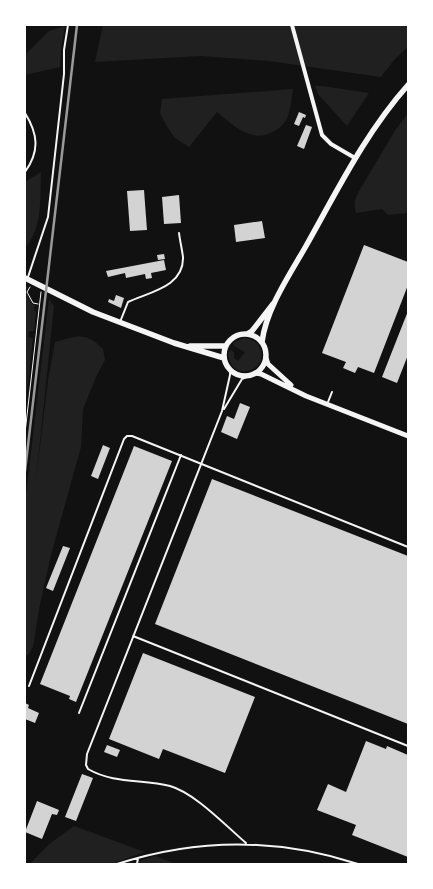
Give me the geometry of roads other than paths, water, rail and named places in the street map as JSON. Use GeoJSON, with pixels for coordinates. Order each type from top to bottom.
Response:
{"type":"FeatureCollection","features":[{"type":"Feature","properties":{"kind":"main road"},"geometry":{"type":"LineString","coordinates":[[247,334],[257,337],[262,342],[266,358],[262,369],[256,373],[239,376],[230,370],[224,358],[226,346],[232,338],[252,331],[276,300],[356,159],[390,106],[408,84]]}},
{"type":"Feature","properties":{"kind":"main road"},"geometry":{"type":"LineString","coordinates":[[26,278],[77,304],[174,344],[226,346]]}},
{"type":"Feature","properties":{"kind":"main road"},"geometry":{"type":"LineString","coordinates":[[262,342],[276,300]]}},
{"type":"Feature","properties":{"kind":"main road"},"geometry":{"type":"LineString","coordinates":[[188,346],[224,358]]}},
{"type":"Feature","properties":{"kind":"street"},"geometry":{"type":"LineString","coordinates":[[292,25],[322,135],[331,144],[356,159]]}},
{"type":"Feature","properties":{"kind":"street"},"geometry":{"type":"LineString","coordinates":[[266,358],[268,364],[294,389]]}},
{"type":"Feature","properties":{"kind":"street"},"geometry":{"type":"LineString","coordinates":[[256,373],[306,396],[408,436]]}},
{"type":"Feature","properties":{"kind":"lane"},"geometry":{"type":"LineString","coordinates":[[26,278],[48,217],[68,25]]}},
{"type":"Feature","properties":{"kind":"lane"},"geometry":{"type":"LineString","coordinates":[[25,113],[35,133],[36,144],[31,164],[25,172]]}},
{"type":"Feature","properties":{"kind":"lane"},"geometry":{"type":"LineString","coordinates":[[120,322],[128,302],[166,287],[180,271],[183,258],[179,233]]}},
{"type":"Feature","properties":{"kind":"lane"},"geometry":{"type":"LineString","coordinates":[[230,370],[222,411],[87,754],[86,765],[88,769],[116,780],[165,785],[182,791],[196,800],[246,843]]}},
{"type":"Feature","properties":{"kind":"lane"},"geometry":{"type":"LineString","coordinates":[[222,411],[242,379],[246,376]]}},
{"type":"Feature","properties":{"kind":"lane"},"geometry":{"type":"LineString","coordinates":[[327,404],[332,392]]}},
{"type":"Feature","properties":{"kind":"lane"},"geometry":{"type":"LineString","coordinates":[[29,686],[124,439],[127,436],[132,436],[181,455],[408,546]]}},
{"type":"Feature","properties":{"kind":"lane"},"geometry":{"type":"LineString","coordinates":[[79,713],[181,455]]}},
{"type":"Feature","properties":{"kind":"lane"},"geometry":{"type":"LineString","coordinates":[[133,636],[408,746]]}},
{"type":"Feature","properties":{"kind":"lane"},"geometry":{"type":"LineString","coordinates":[[118,864],[177,849],[246,843],[295,848],[358,864]]}},
{"type":"Feature","properties":{"kind":"lane"},"geometry":{"type":"LineString","coordinates":[[137,864],[138,858]]}},
{"type":"Feature","properties":{"kind":"railway"},"geometry":{"type":"LineString","coordinates":[[25,471],[77,25]]}}]}
